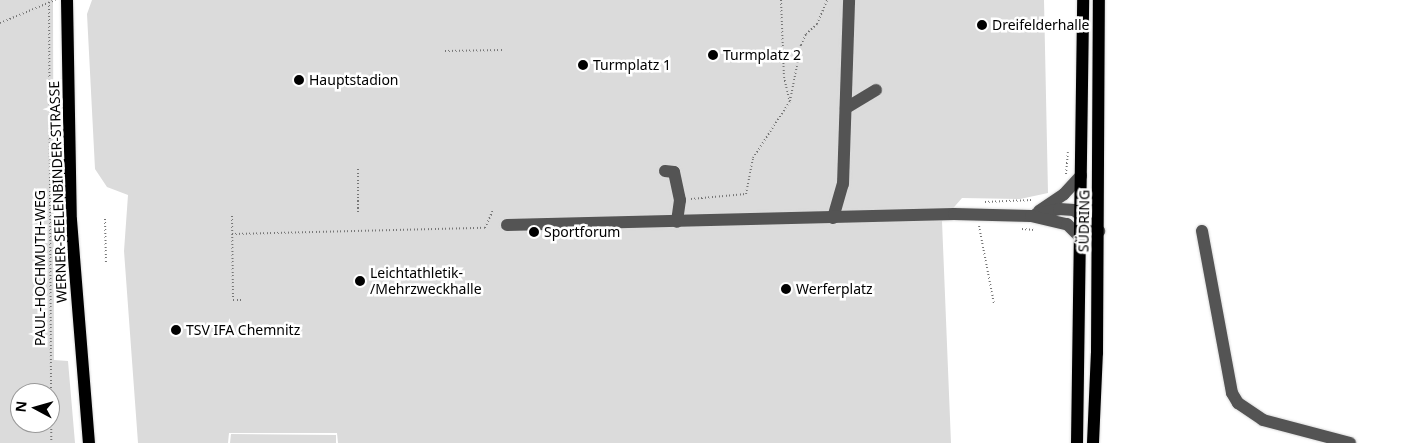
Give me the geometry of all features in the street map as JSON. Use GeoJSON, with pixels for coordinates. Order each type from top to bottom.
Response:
{"type":"FeatureCollection","features":[{"type":"Feature","properties":{"kind":"main road","name":"WERNER-SEELENBINDER-STRASSE"},"geometry":{"type":"LineString","coordinates":[[67,0],[71,220],[89,443]]}},
{"type":"Feature","properties":{"kind":"main road","name":"SÜDRING"},"geometry":{"type":"LineString","coordinates":[[1077,443],[1083,0]]}},
{"type":"Feature","properties":{"kind":"main road","name":"SÜDRING"},"geometry":{"type":"LineString","coordinates":[[1093,443],[1099,231],[1099,0]]}},
{"type":"Feature","properties":{"kind":"lane"},"geometry":{"type":"LineString","coordinates":[[833,218],[843,184],[849,0]]}},
{"type":"Feature","properties":{"kind":"lane"},"geometry":{"type":"LineString","coordinates":[[846,108],[876,90]]}},
{"type":"Feature","properties":{"kind":"lane"},"geometry":{"type":"LineString","coordinates":[[665,171],[674,172],[680,200],[677,222]]}},
{"type":"Feature","properties":{"kind":"lane"},"geometry":{"type":"LineString","coordinates":[[1031,216],[1064,194],[1081,176]]}},
{"type":"Feature","properties":{"kind":"lane"},"geometry":{"type":"LineString","coordinates":[[507,226],[833,218],[981,222],[1031,216],[1067,208],[1080,213],[1099,231]]}},
{"type":"Feature","properties":{"kind":"lane"},"geometry":{"type":"LineString","coordinates":[[1031,216],[1067,224],[1080,238]]}},
{"type":"Feature","properties":{"kind":"lane"},"geometry":{"type":"LineString","coordinates":[[1202,231],[1232,393],[1238,403],[1263,420],[1350,443]]}},
{"type":"Feature","properties":{"kind":"path"},"geometry":{"type":"LineString","coordinates":[[0,23],[58,0]]}},
{"type":"Feature","properties":{"kind":"path"},"geometry":{"type":"LineString","coordinates":[[781,0],[784,76],[790,101]]}},
{"type":"Feature","properties":{"kind":"path"},"geometry":{"type":"LineString","coordinates":[[680,200],[746,194],[752,158],[790,101],[801,45],[806,34],[817,24],[827,0]]}},
{"type":"Feature","properties":{"kind":"path","name":"PAUL-HOCHMUTH-WEG"},"geometry":{"type":"LineString","coordinates":[[49,2],[51,443]]}},
{"type":"Feature","properties":{"kind":"path"},"geometry":{"type":"LineString","coordinates":[[445,51],[503,50]]}},
{"type":"Feature","properties":{"kind":"path"},"geometry":{"type":"LineString","coordinates":[[358,169],[358,213]]}},
{"type":"Feature","properties":{"kind":"path"},"geometry":{"type":"LineString","coordinates":[[978,202],[1034,200]]}},
{"type":"Feature","properties":{"kind":"path"},"geometry":{"type":"LineString","coordinates":[[232,234],[485,228],[493,210]]}},
{"type":"Feature","properties":{"kind":"path"},"geometry":{"type":"LineString","coordinates":[[232,216],[233,300],[244,300]]}},
{"type":"Feature","properties":{"kind":"path"},"geometry":{"type":"LineString","coordinates":[[106,219],[106,264]]}},
{"type":"Feature","properties":{"kind":"path"},"geometry":{"type":"LineString","coordinates":[[981,222],[994,304]]}},
{"type":"Feature","properties":{"kind":"path"},"geometry":{"type":"LineString","coordinates":[[1018,228],[1038,230]]}},
{"type":"Feature","properties":{"kind":"shaded area"},"geometry":{"type":"Polygon","coordinates":[[[0,0],[53,0],[54,360],[68,361],[75,443],[0,443],[0,0]]]}},
{"type":"Feature","properties":{"kind":"shaded area","name":"Sportforum"},"geometry":{"type":"Polygon","coordinates":[[[92,0],[1044,0],[1048,193],[1020,199],[962,198],[942,221],[951,443],[338,443],[337,433],[229,433],[228,443],[138,443],[124,251],[128,195],[107,187],[95,169],[87,14],[92,0]]]}},
{"type":"Feature","properties":{"kind":"shaded area"},"geometry":{"type":"Polygon","coordinates":[[[231,434],[336,435],[336,443],[230,443],[231,434]]]}},
{"type":"Feature","properties":{"kind":"place","name":"Dreifelderhalle"},"geometry":{"type":"Point","coordinates":[982,25]}},
{"type":"Feature","properties":{"kind":"place","name":"Turmplatz 2"},"geometry":{"type":"Point","coordinates":[713,55]}},
{"type":"Feature","properties":{"kind":"place","name":"Turmplatz 1"},"geometry":{"type":"Point","coordinates":[583,65]}},
{"type":"Feature","properties":{"kind":"place","name":"Hauptstadion"},"geometry":{"type":"Point","coordinates":[299,80]}},
{"type":"Feature","properties":{"kind":"place","name":"Sportforum"},"geometry":{"type":"Point","coordinates":[534,232]}},
{"type":"Feature","properties":{"kind":"place","name":"Leichtathletik- /Mehrzweckhalle"},"geometry":{"type":"Point","coordinates":[360,281]}},
{"type":"Feature","properties":{"kind":"place","name":"Werferplatz"},"geometry":{"type":"Point","coordinates":[786,289]}},
{"type":"Feature","properties":{"kind":"place","name":"TSV IFA Chemnitz"},"geometry":{"type":"Point","coordinates":[176,330]}}]}
